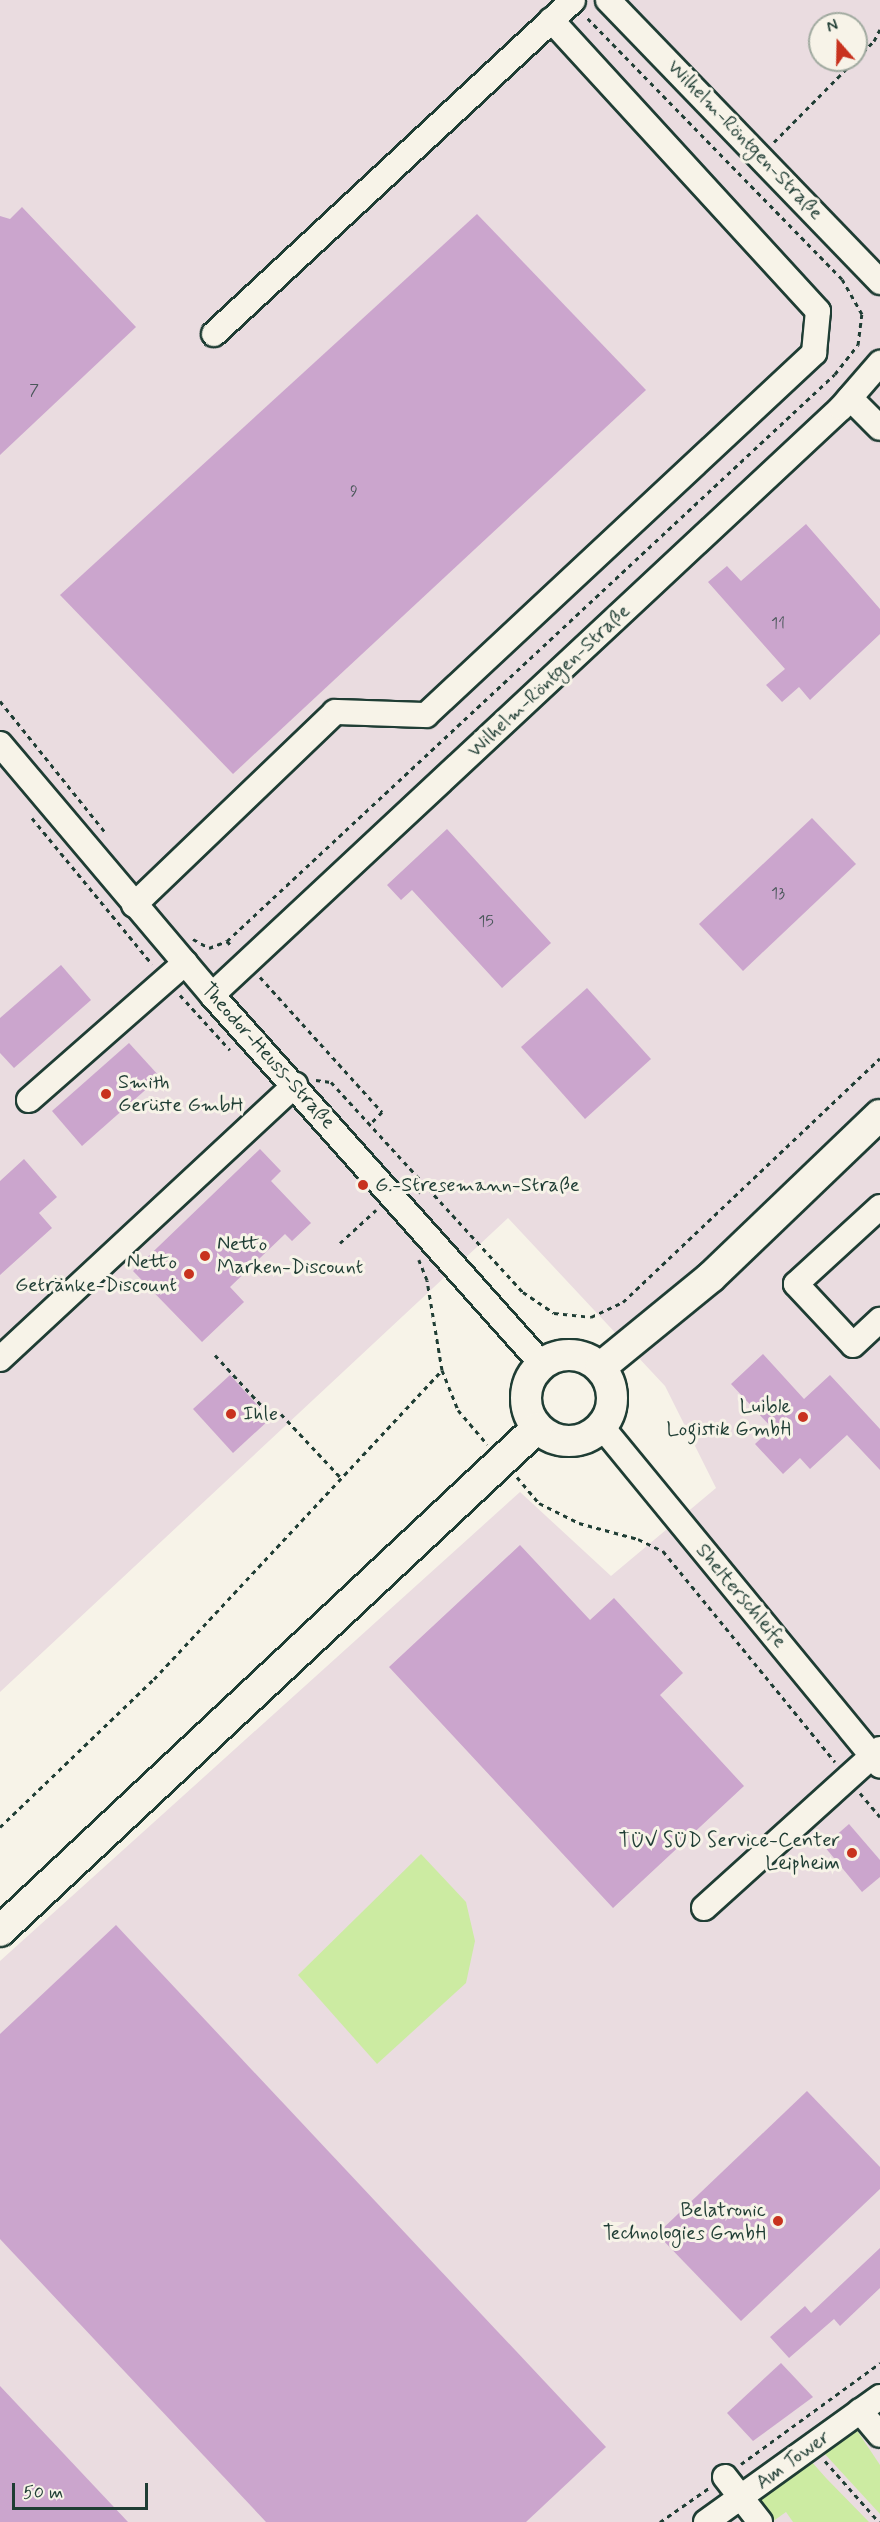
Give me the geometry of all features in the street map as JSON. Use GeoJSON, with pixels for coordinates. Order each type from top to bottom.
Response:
{"type":"FeatureCollection","features":[{"type":"Feature","properties":{"kind":"main road"},"geometry":{"type":"LineString","coordinates":[[601,1367],[711,1277],[880,1115]]}},
{"type":"Feature","properties":{"kind":"main road"},"geometry":{"type":"LineString","coordinates":[[572,1354],[601,1367],[609,1381],[613,1397],[602,1427],[587,1437],[570,1442],[552,1438],[537,1428],[525,1402],[526,1388],[542,1364],[572,1354]]}},
{"type":"Feature","properties":{"kind":"main road"},"geometry":{"type":"LineString","coordinates":[[0,1930],[537,1428]]}},
{"type":"Feature","properties":{"kind":"street","name":"Wilhelm-Röntgen-Straße"},"geometry":{"type":"LineString","coordinates":[[608,0],[880,282]]}},
{"type":"Feature","properties":{"kind":"street"},"geometry":{"type":"LineString","coordinates":[[214,334],[572,1]]}},
{"type":"Feature","properties":{"kind":"street"},"geometry":{"type":"LineString","coordinates":[[134,905],[334,712],[426,715],[814,353],[818,311],[551,20]]}},
{"type":"Feature","properties":{"kind":"street","name":"Wilhelm-Röntgen-Straße"},"geometry":{"type":"LineString","coordinates":[[212,995],[850,398],[880,363]]}},
{"type":"Feature","properties":{"kind":"street"},"geometry":{"type":"LineString","coordinates":[[850,398],[880,428]]}},
{"type":"Feature","properties":{"kind":"street","name":"Theodor-Heuss-Straße"},"geometry":{"type":"LineString","coordinates":[[0,744],[212,995],[295,1084],[393,1206],[542,1364]]}},
{"type":"Feature","properties":{"kind":"street"},"geometry":{"type":"LineString","coordinates":[[29,1100],[185,963]]}},
{"type":"Feature","properties":{"kind":"street"},"geometry":{"type":"LineString","coordinates":[[0,1359],[295,1084]]}},
{"type":"Feature","properties":{"kind":"street"},"geometry":{"type":"LineString","coordinates":[[880,1207],[796,1284],[853,1345],[880,1320]]}},
{"type":"Feature","properties":{"kind":"street","name":"Shelterschleife"},"geometry":{"type":"LineString","coordinates":[[602,1427],[878,1756]]}},
{"type":"Feature","properties":{"kind":"street"},"geometry":{"type":"LineString","coordinates":[[704,1908],[847,1776],[878,1756]]}},
{"type":"Feature","properties":{"kind":"street","name":"Am Tower"},"geometry":{"type":"LineString","coordinates":[[706,2522],[880,2397]]}},
{"type":"Feature","properties":{"kind":"street"},"geometry":{"type":"LineString","coordinates":[[860,2411],[880,2435]]}},
{"type":"Feature","properties":{"kind":"street"},"geometry":{"type":"LineString","coordinates":[[724,2477],[760,2522]]}},
{"type":"Feature","properties":{"kind":"path"},"geometry":{"type":"LineString","coordinates":[[188,935],[209,948],[227,941],[835,374],[858,345],[862,314],[842,279],[572,1]]}},
{"type":"Feature","properties":{"kind":"path"},"geometry":{"type":"LineString","coordinates":[[760,156],[874,41],[880,29]]}},
{"type":"Feature","properties":{"kind":"path"},"geometry":{"type":"LineString","coordinates":[[0,701],[108,836]]}},
{"type":"Feature","properties":{"kind":"path"},"geometry":{"type":"LineString","coordinates":[[227,941],[382,1112],[370,1124]]}},
{"type":"Feature","properties":{"kind":"path"},"geometry":{"type":"LineString","coordinates":[[295,1084],[309,1079],[331,1082],[523,1292],[554,1313],[591,1317],[623,1302],[880,1058]]}},
{"type":"Feature","properties":{"kind":"path"},"geometry":{"type":"LineString","coordinates":[[340,1243],[424,1186]]}},
{"type":"Feature","properties":{"kind":"path"},"geometry":{"type":"LineString","coordinates":[[419,1258],[427,1280],[442,1370],[458,1410],[489,1446]]}},
{"type":"Feature","properties":{"kind":"path"},"geometry":{"type":"LineString","coordinates":[[215,1355],[275,1420],[282,1414],[341,1478]]}},
{"type":"Feature","properties":{"kind":"path"},"geometry":{"type":"LineString","coordinates":[[0,1827],[154,1679],[442,1370]]}},
{"type":"Feature","properties":{"kind":"path"},"geometry":{"type":"LineString","coordinates":[[514,1473],[539,1503],[579,1523],[638,1539],[663,1551],[880,1817]]}},
{"type":"Feature","properties":{"kind":"path"},"geometry":{"type":"LineString","coordinates":[[660,2522],[880,2363]]}},
{"type":"Feature","properties":{"kind":"path"},"geometry":{"type":"LineString","coordinates":[[811,2447],[879,2522]]}},
{"type":"Feature","properties":{"kind":"shaded area"},"geometry":{"type":"Polygon","coordinates":[[[0,0],[880,0],[880,2522],[0,2522],[0,1961],[520,1492],[611,1576],[716,1488],[665,1386],[508,1218],[0,1692],[0,0]]]}},
{"type":"Feature","properties":{"kind":"green space"},"geometry":{"type":"Polygon","coordinates":[[[421,1854],[466,1902],[475,1941],[466,1983],[377,2064],[298,1975],[421,1854]]]}},
{"type":"Feature","properties":{"kind":"green space"},"geometry":{"type":"Polygon","coordinates":[[[856,2429],[880,2465],[880,2514],[823,2452],[856,2429]]]}},
{"type":"Feature","properties":{"kind":"green space"},"geometry":{"type":"Polygon","coordinates":[[[811,2461],[869,2522],[793,2522],[786,2512],[772,2522],[757,2502],[811,2461]]]}},
{"type":"Feature","properties":{"kind":"building"},"geometry":{"type":"Polygon","coordinates":[[[22,207],[136,327],[0,455],[0,216],[10,219],[22,207]]]}},
{"type":"Feature","properties":{"kind":"building"},"geometry":{"type":"Polygon","coordinates":[[[477,214],[646,390],[233,774],[60,595],[477,214]]]}},
{"type":"Feature","properties":{"kind":"building"},"geometry":{"type":"Polygon","coordinates":[[[806,524],[880,609],[880,634],[810,700],[799,687],[782,702],[766,685],[785,669],[708,582],[727,566],[741,581],[806,524]]]}},
{"type":"Feature","properties":{"kind":"building"},"geometry":{"type":"Polygon","coordinates":[[[812,818],[856,864],[743,971],[699,924],[812,818]]]}},
{"type":"Feature","properties":{"kind":"building"},"geometry":{"type":"Polygon","coordinates":[[[447,829],[551,943],[502,988],[412,890],[401,900],[387,885],[447,829]]]}},
{"type":"Feature","properties":{"kind":"building"},"geometry":{"type":"Polygon","coordinates":[[[61,965],[91,1000],[14,1068],[0,1053],[0,1018],[61,965]]]}},
{"type":"Feature","properties":{"kind":"building"},"geometry":{"type":"Polygon","coordinates":[[[587,988],[651,1059],[585,1119],[521,1047],[587,988]]]}},
{"type":"Feature","properties":{"kind":"building","name":"Smith Gerüste GmbH"},"geometry":{"type":"Polygon","coordinates":[[[129,1043],[160,1077],[82,1146],[52,1111],[129,1043]]]}},
{"type":"Feature","properties":{"kind":"building","name":"Netto Marken-Discount"},"geometry":{"type":"Polygon","coordinates":[[[260,1149],[281,1171],[271,1181],[311,1223],[292,1241],[285,1234],[230,1287],[244,1302],[202,1342],[133,1271],[260,1149]]]}},
{"type":"Feature","properties":{"kind":"building"},"geometry":{"type":"Polygon","coordinates":[[[24,1159],[57,1197],[39,1213],[52,1228],[0,1275],[0,1181],[24,1159]]]}},
{"type":"Feature","properties":{"kind":"building","name":"Luible Logistik GmbH"},"geometry":{"type":"Polygon","coordinates":[[[763,1354],[804,1399],[830,1375],[880,1429],[880,1470],[847,1435],[810,1469],[800,1458],[783,1474],[755,1444],[772,1428],[731,1384],[763,1354]]]}},
{"type":"Feature","properties":{"kind":"building","name":"Ihle"},"geometry":{"type":"Polygon","coordinates":[[[230,1375],[270,1419],[233,1453],[193,1409],[230,1375]]]}},
{"type":"Feature","properties":{"kind":"building"},"geometry":{"type":"Polygon","coordinates":[[[520,1545],[590,1620],[614,1598],[683,1673],[660,1695],[744,1786],[613,1908],[389,1667],[520,1545]]]}},
{"type":"Feature","properties":{"kind":"building","name":"TÜV SÜD Service-Center Leipheim"},"geometry":{"type":"Polygon","coordinates":[[[849,1824],[880,1860],[880,1877],[862,1892],[824,1846],[849,1824]]]}},
{"type":"Feature","properties":{"kind":"building"},"geometry":{"type":"Polygon","coordinates":[[[116,1925],[606,2447],[526,2522],[266,2522],[0,2239],[0,2034],[116,1925]]]}},
{"type":"Feature","properties":{"kind":"building"},"geometry":{"type":"Polygon","coordinates":[[[807,2091],[880,2167],[880,2189],[741,2321],[657,2234],[807,2091]]]}},
{"type":"Feature","properties":{"kind":"building"},"geometry":{"type":"Polygon","coordinates":[[[880,2248],[880,2288],[840,2326],[834,2319],[789,2358],[770,2337],[805,2306],[811,2313],[880,2248]]]}},
{"type":"Feature","properties":{"kind":"building"},"geometry":{"type":"Polygon","coordinates":[[[781,2363],[813,2397],[753,2441],[727,2413],[781,2363]]]}},
{"type":"Feature","properties":{"kind":"building"},"geometry":{"type":"Polygon","coordinates":[[[0,2386],[128,2522],[0,2522],[0,2386]]]}},
{"type":"Feature","properties":{"kind":"place","name":"Smith Gerüste GmbH"},"geometry":{"type":"Point","coordinates":[106,1094]}},
{"type":"Feature","properties":{"kind":"place","name":"G.-Stresemann-Straße"},"geometry":{"type":"Point","coordinates":[363,1185]}},
{"type":"Feature","properties":{"kind":"place","name":"Netto Marken-Discount"},"geometry":{"type":"Point","coordinates":[205,1256]}},
{"type":"Feature","properties":{"kind":"place","name":"Netto Getränke-Discount"},"geometry":{"type":"Point","coordinates":[189,1274]}},
{"type":"Feature","properties":{"kind":"place","name":"Ihle"},"geometry":{"type":"Point","coordinates":[231,1414]}},
{"type":"Feature","properties":{"kind":"place","name":"Luible Logistik GmbH"},"geometry":{"type":"Point","coordinates":[803,1417]}},
{"type":"Feature","properties":{"kind":"place","name":"TÜV SÜD Service-Center Leipheim"},"geometry":{"type":"Point","coordinates":[852,1853]}},
{"type":"Feature","properties":{"kind":"place","name":"Belatronic Technologies GmbH"},"geometry":{"type":"Point","coordinates":[778,2221]}}]}
